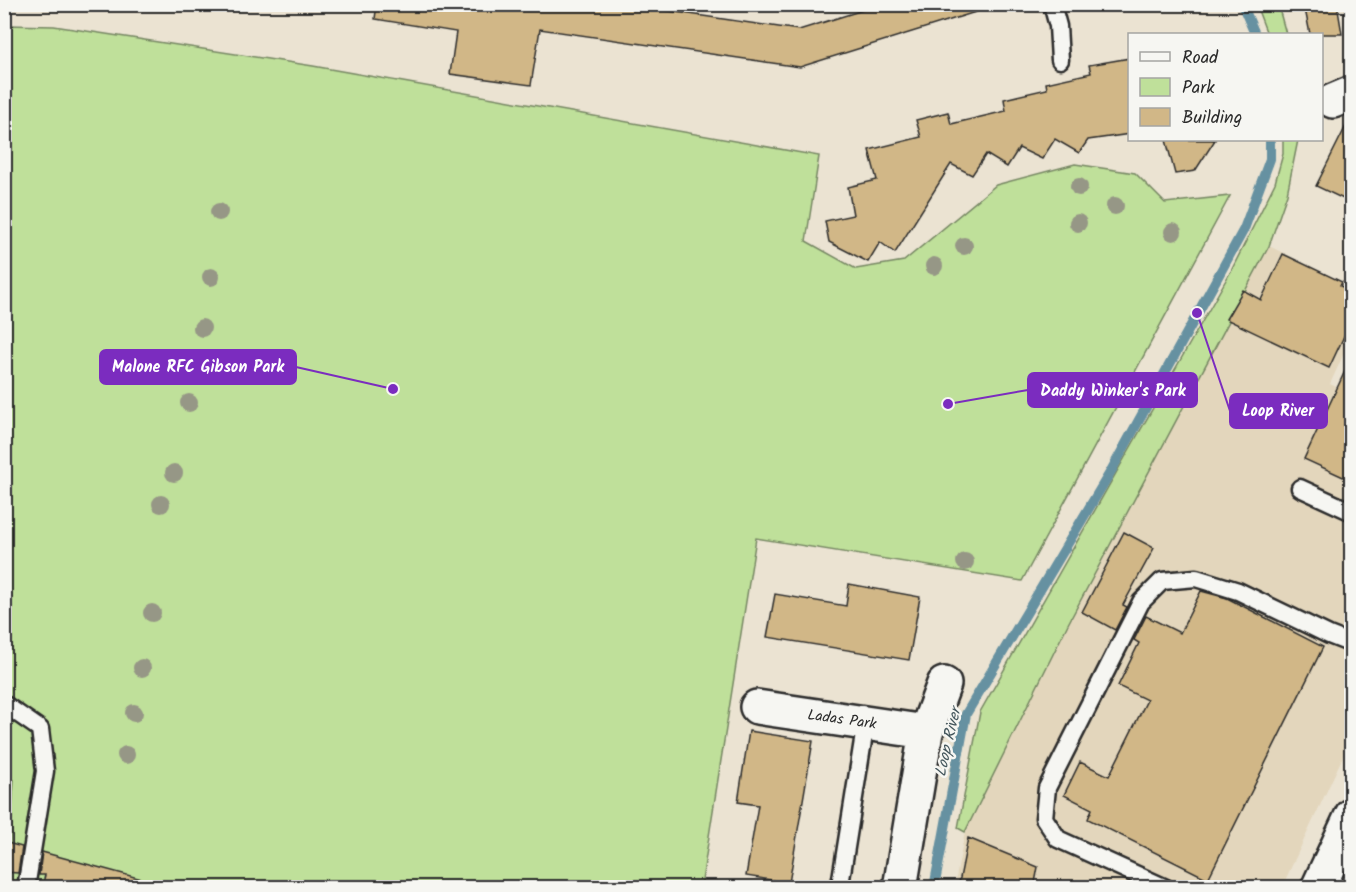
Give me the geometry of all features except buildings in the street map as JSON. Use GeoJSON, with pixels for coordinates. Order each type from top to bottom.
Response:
{"type":"FeatureCollection","features":[{"type":"Feature","properties":{"kind":"street"},"geometry":{"type":"LineString","coordinates":[[900,888],[926,732],[944,684]]}},
{"type":"Feature","properties":{"kind":"street","name":"Ladas Park"},"geometry":{"type":"LineString","coordinates":[[757,707],[926,732]]}},
{"type":"Feature","properties":{"kind":"street"},"geometry":{"type":"LineString","coordinates":[[1318,888],[1352,815]]}},
{"type":"Feature","properties":{"kind":"lane"},"geometry":{"type":"LineString","coordinates":[[1052,4],[1058,26],[1060,60]]}},
{"type":"Feature","properties":{"kind":"lane"},"geometry":{"type":"LineString","coordinates":[[1300,488],[1352,512]]}},
{"type":"Feature","properties":{"kind":"lane"},"geometry":{"type":"LineString","coordinates":[[1166,888],[1058,839],[1044,818],[1047,789],[1141,602],[1162,581],[1196,578],[1238,591],[1352,644]]}},
{"type":"Feature","properties":{"kind":"lane"},"geometry":{"type":"LineString","coordinates":[[4,704],[40,729],[45,771],[26,888]]}},
{"type":"Feature","properties":{"kind":"lane"},"geometry":{"type":"LineString","coordinates":[[840,885],[866,722]]}},
{"type":"Feature","properties":{"kind":"shaded area"},"geometry":{"type":"Polygon","coordinates":[[[1269,246],[1351,286],[1351,338],[1330,384],[1351,394],[1351,739],[1282,887],[954,888],[965,832],[1008,718],[1269,246]]]}},
{"type":"Feature","properties":{"kind":"green space"},"geometry":{"type":"Polygon","coordinates":[[[1256,5],[1278,5],[1286,33],[1267,33],[1256,5]]]}},
{"type":"Feature","properties":{"kind":"green space"},"geometry":{"type":"Polygon","coordinates":[[[5,25],[54,26],[313,66],[819,156],[806,241],[856,269],[904,261],[996,185],[1075,164],[1135,173],[1165,203],[1230,196],[1022,581],[756,538],[701,887],[7,887],[14,780],[5,779],[5,25]]]}},
{"type":"Feature","properties":{"kind":"green space"},"geometry":{"type":"Polygon","coordinates":[[[1283,141],[1298,141],[1287,194],[1269,246],[1068,624],[965,832],[958,828],[980,712],[1231,271],[1275,183],[1283,154],[1283,141]]]}},
{"type":"Feature","properties":{"kind":"waterway","name":"Loop River"},"geometry":{"type":"LineString","coordinates":[[1242,4],[1255,33]]}},
{"type":"Feature","properties":{"kind":"waterway","name":"Loop River"},"geometry":{"type":"LineString","coordinates":[[934,888],[966,714],[1111,471],[1244,229],[1270,159],[1270,141]]}},
{"type":"Feature","properties":{"kind":"place","name":"Loop River"},"geometry":{"type":"Point","coordinates":[1197,313]}},
{"type":"Feature","properties":{"kind":"place","name":"Malone RFC Gibson Park"},"geometry":{"type":"Point","coordinates":[393,389]}},
{"type":"Feature","properties":{"kind":"place","name":"Daddy Winker's Park"},"geometry":{"type":"Point","coordinates":[948,404]}}]}
